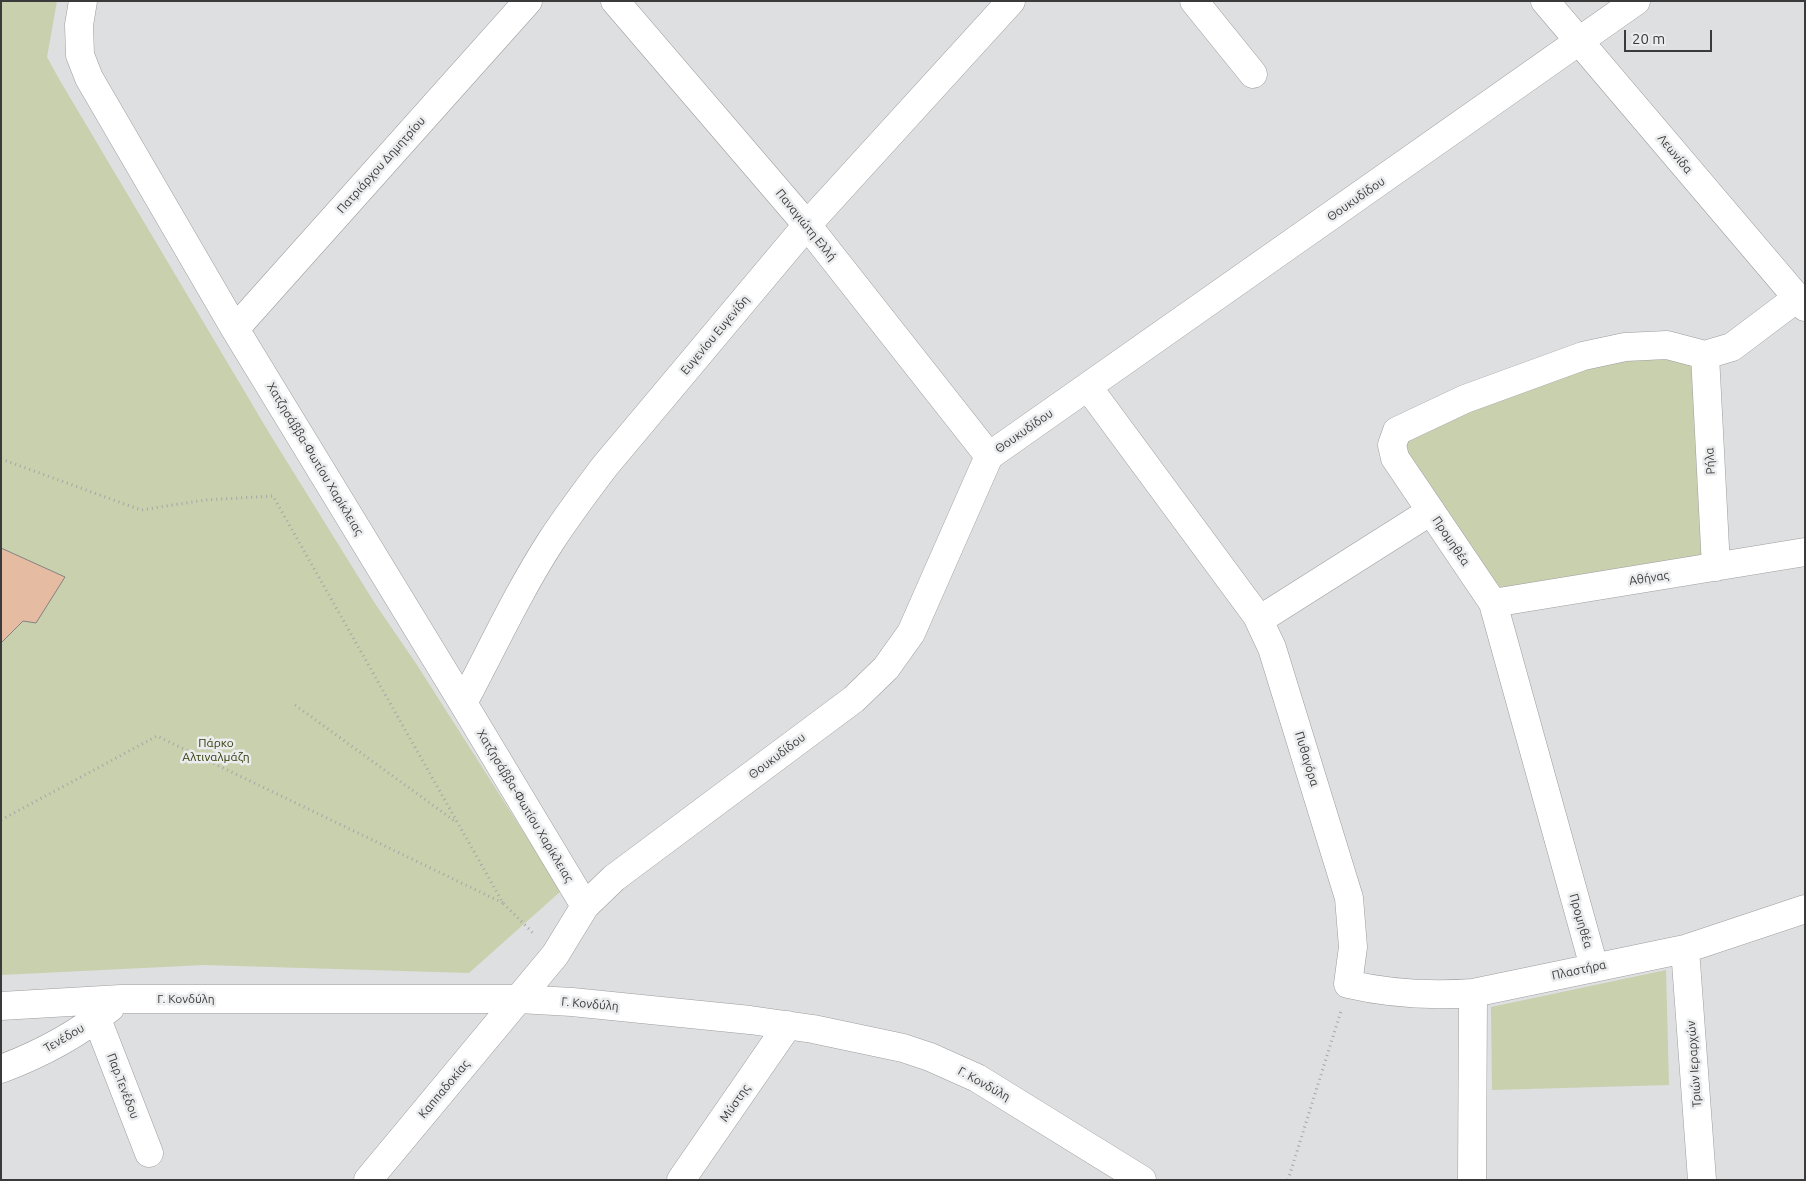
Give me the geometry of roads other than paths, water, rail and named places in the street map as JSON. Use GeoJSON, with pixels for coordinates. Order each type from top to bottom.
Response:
{"type":"FeatureCollection","features":[{"type":"Feature","properties":{"kind":"street","name":"Χατζησάββα-Φωτίου Χαρίκλειας"},"geometry":{"type":"LineString","coordinates":[[83,1],[79,26],[80,55],[89,78],[235,329],[464,703],[584,906]]}},
{"type":"Feature","properties":{"kind":"street","name":"Πατριάρχου Δημητρίου"},"geometry":{"type":"LineString","coordinates":[[235,329],[528,1]]}},
{"type":"Feature","properties":{"kind":"street","name":"Παναγιώτη Ελλή"},"geometry":{"type":"LineString","coordinates":[[615,1],[807,225],[989,456]]}},
{"type":"Feature","properties":{"kind":"street","name":"Ευγενίου Ευγενίδη"},"geometry":{"type":"LineString","coordinates":[[464,703],[534,570],[577,503],[618,451],[807,225],[1011,1]]}},
{"type":"Feature","properties":{"kind":"street"},"geometry":{"type":"LineString","coordinates":[[1194,1],[1253,74]]}},
{"type":"Feature","properties":{"kind":"street","name":"Λεωνίδα"},"geometry":{"type":"LineString","coordinates":[[1545,1],[1801,302]]}},
{"type":"Feature","properties":{"kind":"street","name":"Θουκυδίδου"},"geometry":{"type":"LineString","coordinates":[[519,999],[555,955],[584,906],[614,878],[854,699],[886,668],[911,633],[989,456],[1636,1]]}},
{"type":"Feature","properties":{"kind":"street"},"geometry":{"type":"LineString","coordinates":[[1705,355],[1732,347],[1801,302]]}},
{"type":"Feature","properties":{"kind":"street","name":"Προμηθέα"},"geometry":{"type":"LineString","coordinates":[[1594,967],[1493,603],[1395,458],[1392,446],[1397,431],[1465,399],[1583,356],[1625,347],[1667,344],[1705,355]]}},
{"type":"Feature","properties":{"kind":"street","name":"Ρήλα"},"geometry":{"type":"LineString","coordinates":[[1705,355],[1716,567]]}},
{"type":"Feature","properties":{"kind":"street","name":"Πυθαγόρα"},"geometry":{"type":"LineString","coordinates":[[1088,387],[1259,620],[1272,648],[1349,898],[1353,948],[1348,984]]}},
{"type":"Feature","properties":{"kind":"street"},"geometry":{"type":"LineString","coordinates":[[1259,620],[1431,511]]}},
{"type":"Feature","properties":{"kind":"street","name":"Αθήνας"},"geometry":{"type":"LineString","coordinates":[[1493,603],[1805,552]]}},
{"type":"Feature","properties":{"kind":"street","name":"Πλαστήρα"},"geometry":{"type":"LineString","coordinates":[[1348,984],[1400,994],[1445,995],[1473,993],[1685,948],[1805,909]]}},
{"type":"Feature","properties":{"kind":"street","name":"Τριών Ιεραρχών"},"geometry":{"type":"LineString","coordinates":[[1685,948],[1702,1180]]}},
{"type":"Feature","properties":{"kind":"street"},"geometry":{"type":"LineString","coordinates":[[1472,1180],[1473,993]]}},
{"type":"Feature","properties":{"kind":"street","name":"Γ. Κονδύλη"},"geometry":{"type":"LineString","coordinates":[[1,1006],[121,999],[519,999],[788,1025],[858,1037],[930,1057],[977,1078],[1142,1180]]}},
{"type":"Feature","properties":{"kind":"street","name":"Τενέδου"},"geometry":{"type":"LineString","coordinates":[[1,1068],[62,1041],[97,1018],[121,999]]}},
{"type":"Feature","properties":{"kind":"street","name":"Καππαδοκίας"},"geometry":{"type":"LineString","coordinates":[[368,1180],[519,999]]}},
{"type":"Feature","properties":{"kind":"street","name":"Παρ.Τενέδου"},"geometry":{"type":"LineString","coordinates":[[97,1018],[149,1152]]}},
{"type":"Feature","properties":{"kind":"street","name":"Μύστης"},"geometry":{"type":"LineString","coordinates":[[681,1180],[788,1025]]}},
{"type":"Feature","properties":{"kind":"park label","name":"Πάρκο Αλτιναλμάζη"},"geometry":{"type":"Point","coordinates":[216,750]}}]}
